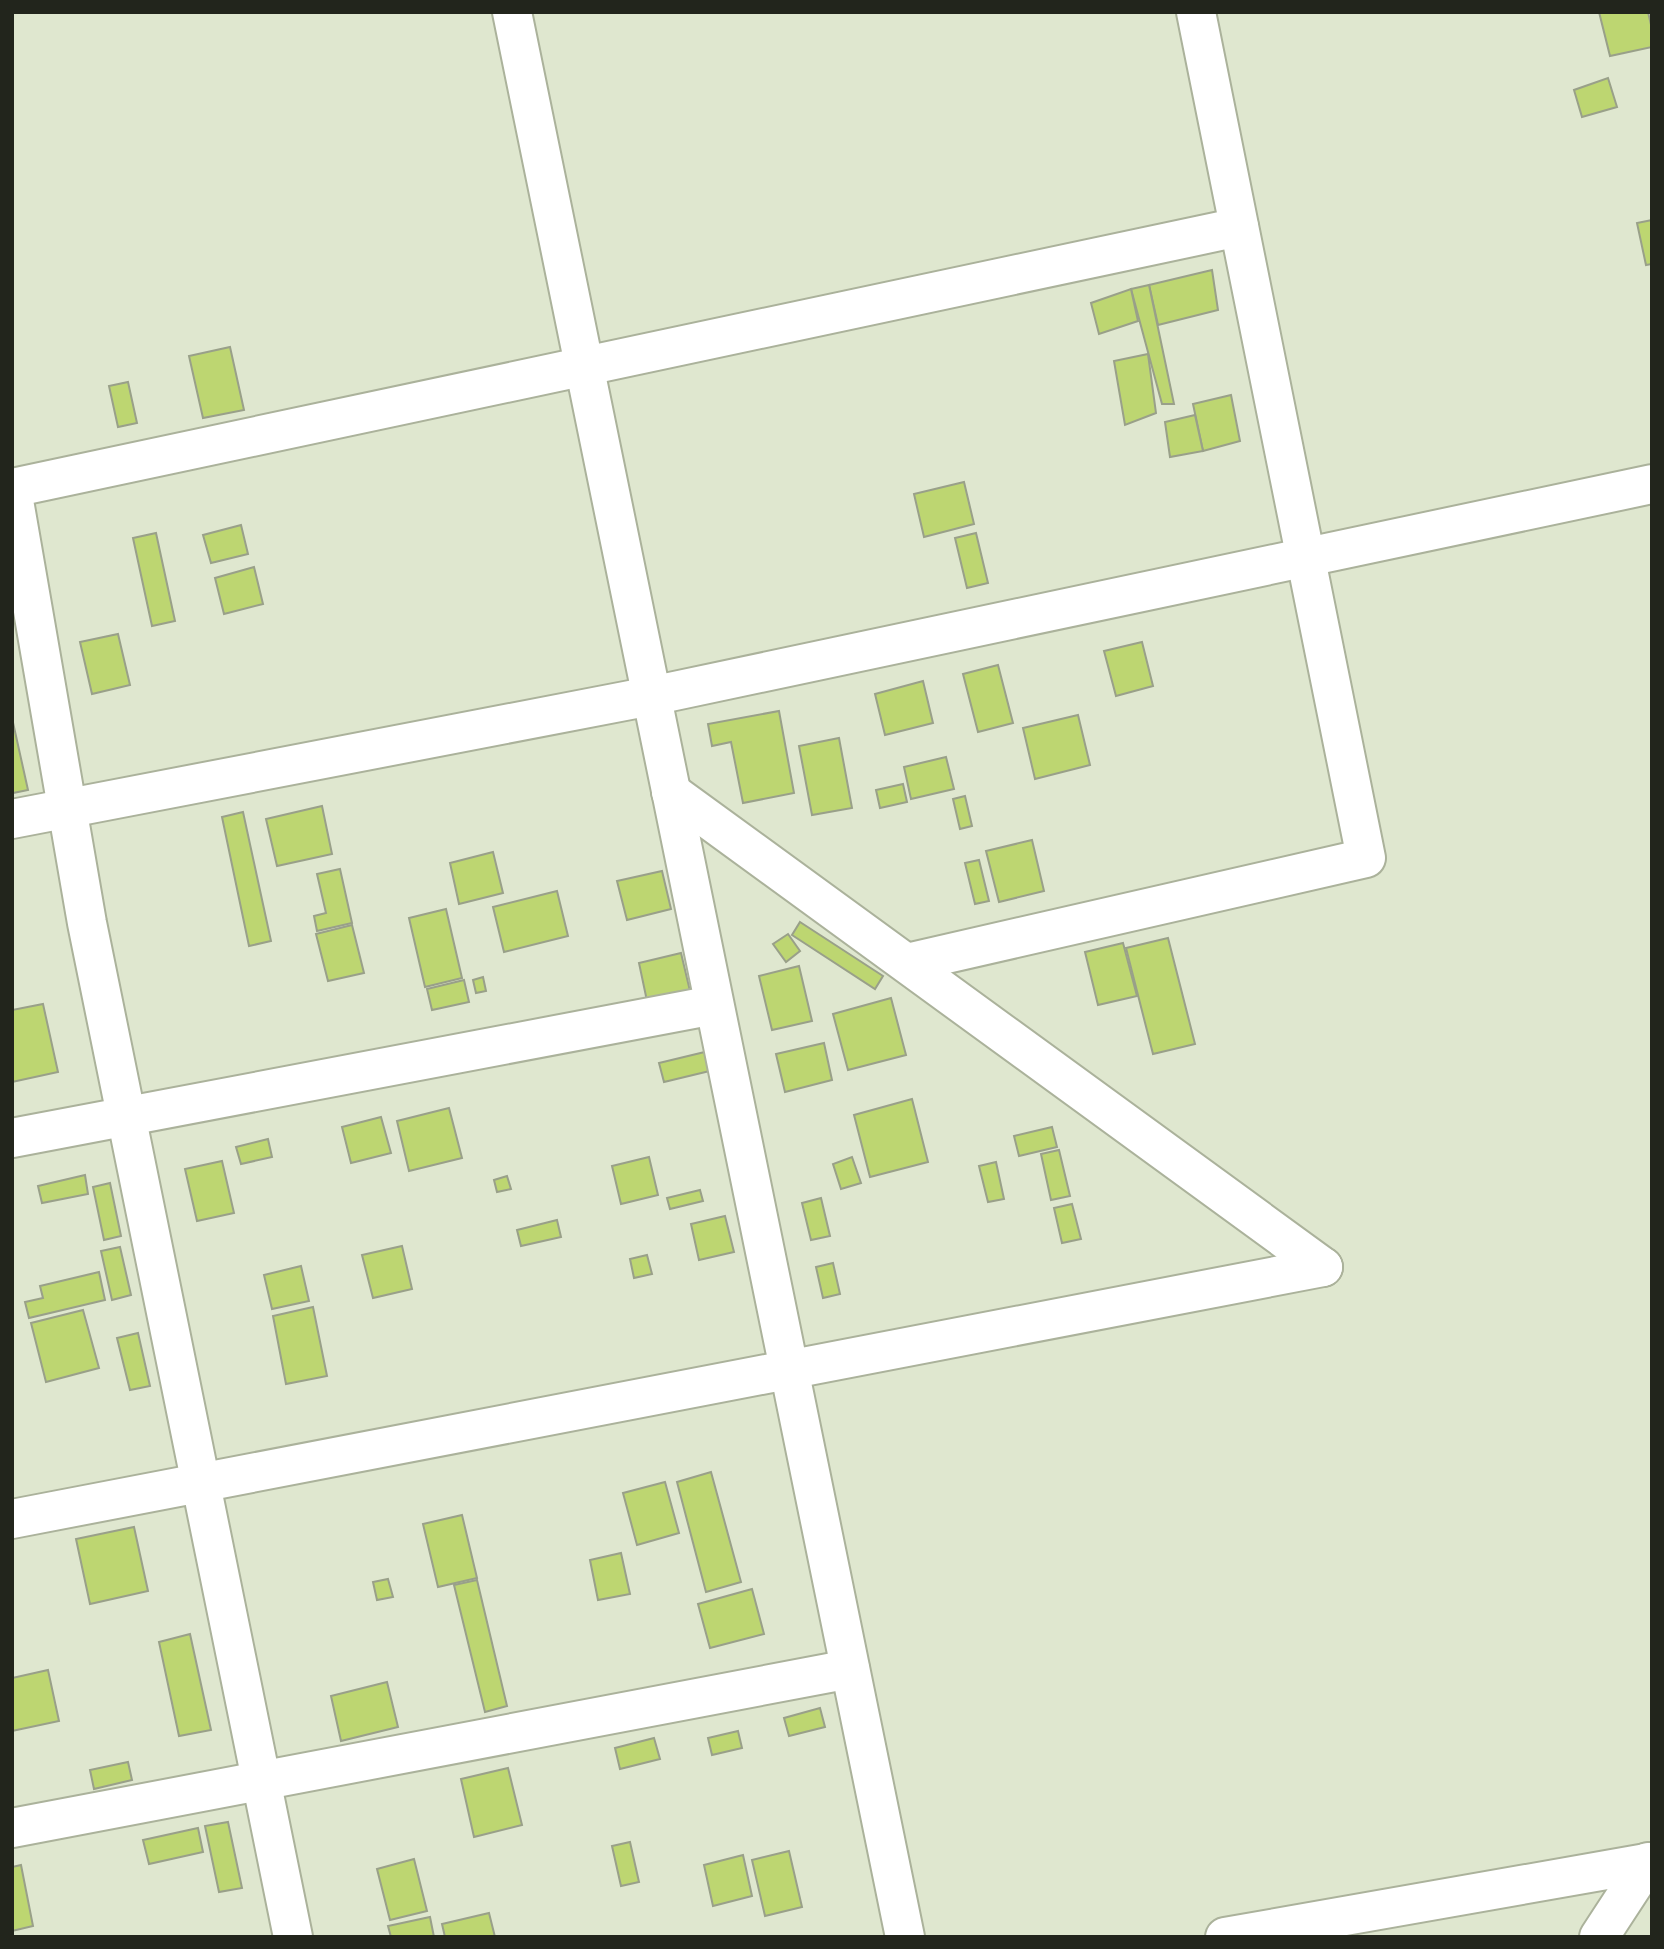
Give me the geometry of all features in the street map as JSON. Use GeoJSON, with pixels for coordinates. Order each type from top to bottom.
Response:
{"type":"FeatureCollection","features":[{"type":"Feature","properties":{"kind":"street"},"geometry":{"type":"LineString","coordinates":[[512,12],[905,1937]]}},
{"type":"Feature","properties":{"kind":"street"},"geometry":{"type":"LineString","coordinates":[[907,964],[1366,858],[1196,12]]}},
{"type":"Feature","properties":{"kind":"street"},"geometry":{"type":"LineString","coordinates":[[293,1937],[87,923],[12,489],[1239,227]]}},
{"type":"Feature","properties":{"kind":"street"},"geometry":{"type":"LineString","coordinates":[[12,819],[651,696],[1652,484]]}},
{"type":"Feature","properties":{"kind":"street"},"geometry":{"type":"LineString","coordinates":[[12,1519],[1323,1267],[671,792]]}},
{"type":"Feature","properties":{"kind":"street"},"geometry":{"type":"LineString","coordinates":[[12,1139],[715,1005]]}},
{"type":"Feature","properties":{"kind":"street"},"geometry":{"type":"LineString","coordinates":[[12,1828],[850,1669]]}},
{"type":"Feature","properties":{"kind":"street"},"geometry":{"type":"LineString","coordinates":[[1225,1937],[1650,1862]]}},
{"type":"Feature","properties":{"kind":"street"},"geometry":{"type":"LineString","coordinates":[[1599,1937],[1650,1862]]}},
{"type":"Feature","properties":{"kind":"building"},"geometry":{"type":"Polygon","coordinates":[[[1599,12],[1648,12],[1652,47],[1610,56],[1599,12]]]}},
{"type":"Feature","properties":{"kind":"building"},"geometry":{"type":"Polygon","coordinates":[[[1608,78],[1617,107],[1582,117],[1574,90],[1608,78]]]}},
{"type":"Feature","properties":{"kind":"building"},"geometry":{"type":"Polygon","coordinates":[[[1652,220],[1652,264],[1646,265],[1637,223],[1652,220]]]}},
{"type":"Feature","properties":{"kind":"building"},"geometry":{"type":"Polygon","coordinates":[[[1212,270],[1218,310],[1158,325],[1149,285],[1212,270]]]}},
{"type":"Feature","properties":{"kind":"building"},"geometry":{"type":"Polygon","coordinates":[[[1149,285],[1174,404],[1162,404],[1131,289],[1149,285]]]}},
{"type":"Feature","properties":{"kind":"building"},"geometry":{"type":"Polygon","coordinates":[[[1131,289],[1138,321],[1099,334],[1091,303],[1131,289]]]}},
{"type":"Feature","properties":{"kind":"building"},"geometry":{"type":"Polygon","coordinates":[[[230,347],[244,410],[203,418],[189,356],[230,347]]]}},
{"type":"Feature","properties":{"kind":"building"},"geometry":{"type":"Polygon","coordinates":[[[1148,354],[1156,413],[1125,425],[1114,361],[1148,354]]]}},
{"type":"Feature","properties":{"kind":"building"},"geometry":{"type":"Polygon","coordinates":[[[128,382],[137,423],[118,427],[109,386],[128,382]]]}},
{"type":"Feature","properties":{"kind":"building"},"geometry":{"type":"Polygon","coordinates":[[[1231,395],[1240,441],[1203,451],[1193,404],[1231,395]]]}},
{"type":"Feature","properties":{"kind":"building"},"geometry":{"type":"Polygon","coordinates":[[[1195,415],[1203,451],[1170,457],[1165,422],[1195,415]]]}},
{"type":"Feature","properties":{"kind":"building"},"geometry":{"type":"Polygon","coordinates":[[[964,482],[974,524],[924,537],[914,494],[964,482]]]}},
{"type":"Feature","properties":{"kind":"building"},"geometry":{"type":"Polygon","coordinates":[[[241,525],[248,554],[211,563],[203,535],[241,525]]]}},
{"type":"Feature","properties":{"kind":"building"},"geometry":{"type":"Polygon","coordinates":[[[156,533],[175,621],[152,626],[133,538],[156,533]]]}},
{"type":"Feature","properties":{"kind":"building"},"geometry":{"type":"Polygon","coordinates":[[[976,533],[988,583],[967,588],[955,538],[976,533]]]}},
{"type":"Feature","properties":{"kind":"building"},"geometry":{"type":"Polygon","coordinates":[[[254,567],[263,604],[224,614],[215,578],[254,567]]]}},
{"type":"Feature","properties":{"kind":"building"},"geometry":{"type":"Polygon","coordinates":[[[118,634],[130,685],[92,694],[80,642],[118,634]]]}},
{"type":"Feature","properties":{"kind":"building"},"geometry":{"type":"Polygon","coordinates":[[[1142,642],[1153,686],[1116,696],[1104,651],[1142,642]]]}},
{"type":"Feature","properties":{"kind":"building"},"geometry":{"type":"Polygon","coordinates":[[[998,665],[1013,723],[978,732],[963,674],[998,665]]]}},
{"type":"Feature","properties":{"kind":"building"},"geometry":{"type":"Polygon","coordinates":[[[923,681],[933,723],[885,735],[875,694],[923,681]]]}},
{"type":"Feature","properties":{"kind":"building"},"geometry":{"type":"Polygon","coordinates":[[[779,711],[794,793],[743,803],[731,742],[712,746],[708,724],[779,711]]]}},
{"type":"Feature","properties":{"kind":"building"},"geometry":{"type":"Polygon","coordinates":[[[1078,715],[1090,765],[1035,779],[1023,728],[1078,715]]]}},
{"type":"Feature","properties":{"kind":"building"},"geometry":{"type":"Polygon","coordinates":[[[12,718],[28,790],[13,793],[12,788],[12,718]]]}},
{"type":"Feature","properties":{"kind":"building"},"geometry":{"type":"Polygon","coordinates":[[[839,738],[852,808],[812,815],[799,746],[839,738]]]}},
{"type":"Feature","properties":{"kind":"building"},"geometry":{"type":"Polygon","coordinates":[[[946,757],[954,789],[911,799],[904,767],[946,757]]]}},
{"type":"Feature","properties":{"kind":"building"},"geometry":{"type":"Polygon","coordinates":[[[903,784],[907,802],[880,808],[876,790],[903,784]]]}},
{"type":"Feature","properties":{"kind":"building"},"geometry":{"type":"Polygon","coordinates":[[[965,796],[972,826],[960,829],[953,799],[965,796]]]}},
{"type":"Feature","properties":{"kind":"building"},"geometry":{"type":"Polygon","coordinates":[[[322,806],[332,854],[277,866],[266,819],[322,806]]]}},
{"type":"Feature","properties":{"kind":"building"},"geometry":{"type":"Polygon","coordinates":[[[243,812],[271,941],[249,946],[222,817],[243,812]]]}},
{"type":"Feature","properties":{"kind":"building"},"geometry":{"type":"Polygon","coordinates":[[[1032,840],[1044,891],[999,902],[986,851],[1032,840]]]}},
{"type":"Feature","properties":{"kind":"building"},"geometry":{"type":"Polygon","coordinates":[[[493,852],[503,893],[459,904],[450,863],[493,852]]]}},
{"type":"Feature","properties":{"kind":"building"},"geometry":{"type":"Polygon","coordinates":[[[979,860],[989,901],[975,904],[965,863],[979,860]]]}},
{"type":"Feature","properties":{"kind":"building"},"geometry":{"type":"Polygon","coordinates":[[[340,869],[352,923],[317,931],[314,916],[326,913],[317,874],[340,869]]]}},
{"type":"Feature","properties":{"kind":"building"},"geometry":{"type":"Polygon","coordinates":[[[662,871],[671,909],[627,920],[617,881],[662,871]]]}},
{"type":"Feature","properties":{"kind":"building"},"geometry":{"type":"Polygon","coordinates":[[[557,891],[568,936],[504,952],[493,907],[557,891]]]}},
{"type":"Feature","properties":{"kind":"building"},"geometry":{"type":"Polygon","coordinates":[[[446,909],[462,978],[425,987],[409,918],[446,909]]]}},
{"type":"Feature","properties":{"kind":"building"},"geometry":{"type":"Polygon","coordinates":[[[800,922],[883,976],[875,989],[792,935],[800,922]]]}},
{"type":"Feature","properties":{"kind":"building"},"geometry":{"type":"Polygon","coordinates":[[[352,925],[364,973],[328,981],[316,934],[352,925]]]}},
{"type":"Feature","properties":{"kind":"building"},"geometry":{"type":"Polygon","coordinates":[[[788,934],[800,951],[786,962],[773,944],[788,934]]]}},
{"type":"Feature","properties":{"kind":"building"},"geometry":{"type":"Polygon","coordinates":[[[1168,938],[1195,1044],[1153,1054],[1126,948],[1168,938]]]}},
{"type":"Feature","properties":{"kind":"building"},"geometry":{"type":"Polygon","coordinates":[[[1123,943],[1137,996],[1098,1005],[1085,952],[1123,943]]]}},
{"type":"Feature","properties":{"kind":"building"},"geometry":{"type":"Polygon","coordinates":[[[681,953],[690,991],[647,1001],[639,963],[681,953]]]}},
{"type":"Feature","properties":{"kind":"building"},"geometry":{"type":"Polygon","coordinates":[[[799,966],[812,1021],[772,1030],[759,976],[799,966]]]}},
{"type":"Feature","properties":{"kind":"building"},"geometry":{"type":"Polygon","coordinates":[[[483,977],[486,991],[476,993],[473,980],[483,977]]]}},
{"type":"Feature","properties":{"kind":"building"},"geometry":{"type":"Polygon","coordinates":[[[464,980],[469,1002],[432,1010],[427,989],[464,980]]]}},
{"type":"Feature","properties":{"kind":"building"},"geometry":{"type":"Polygon","coordinates":[[[891,998],[906,1055],[848,1070],[833,1014],[891,998]]]}},
{"type":"Feature","properties":{"kind":"building"},"geometry":{"type":"Polygon","coordinates":[[[43,1004],[58,1072],[12,1082],[12,1010],[43,1004]]]}},
{"type":"Feature","properties":{"kind":"building"},"geometry":{"type":"Polygon","coordinates":[[[824,1043],[832,1080],[785,1092],[776,1054],[824,1043]]]}},
{"type":"Feature","properties":{"kind":"building"},"geometry":{"type":"Polygon","coordinates":[[[713,1050],[718,1069],[664,1082],[659,1063],[713,1050]]]}},
{"type":"Feature","properties":{"kind":"building"},"geometry":{"type":"Polygon","coordinates":[[[912,1099],[928,1162],[870,1177],[854,1115],[912,1099]]]}},
{"type":"Feature","properties":{"kind":"building"},"geometry":{"type":"Polygon","coordinates":[[[449,1108],[462,1158],[409,1171],[397,1121],[449,1108]]]}},
{"type":"Feature","properties":{"kind":"building"},"geometry":{"type":"Polygon","coordinates":[[[381,1117],[391,1153],[351,1163],[342,1127],[381,1117]]]}},
{"type":"Feature","properties":{"kind":"building"},"geometry":{"type":"Polygon","coordinates":[[[1052,1127],[1057,1147],[1019,1156],[1014,1136],[1052,1127]]]}},
{"type":"Feature","properties":{"kind":"building"},"geometry":{"type":"Polygon","coordinates":[[[268,1139],[272,1157],[241,1164],[236,1147],[268,1139]]]}},
{"type":"Feature","properties":{"kind":"building"},"geometry":{"type":"Polygon","coordinates":[[[1059,1150],[1070,1196],[1051,1200],[1041,1154],[1059,1150]]]}},
{"type":"Feature","properties":{"kind":"building"},"geometry":{"type":"Polygon","coordinates":[[[649,1157],[658,1195],[621,1204],[612,1166],[649,1157]]]}},
{"type":"Feature","properties":{"kind":"building"},"geometry":{"type":"Polygon","coordinates":[[[852,1157],[861,1183],[841,1189],[833,1164],[852,1157]]]}},
{"type":"Feature","properties":{"kind":"building"},"geometry":{"type":"Polygon","coordinates":[[[222,1161],[234,1213],[197,1221],[185,1169],[222,1161]]]}},
{"type":"Feature","properties":{"kind":"building"},"geometry":{"type":"Polygon","coordinates":[[[996,1162],[1004,1199],[988,1202],[979,1166],[996,1162]]]}},
{"type":"Feature","properties":{"kind":"building"},"geometry":{"type":"Polygon","coordinates":[[[85,1175],[88,1194],[42,1203],[38,1186],[85,1175]]]}},
{"type":"Feature","properties":{"kind":"building"},"geometry":{"type":"Polygon","coordinates":[[[507,1176],[511,1189],[497,1192],[494,1180],[507,1176]]]}},
{"type":"Feature","properties":{"kind":"building"},"geometry":{"type":"Polygon","coordinates":[[[110,1183],[121,1236],[104,1240],[93,1187],[110,1183]]]}},
{"type":"Feature","properties":{"kind":"building"},"geometry":{"type":"Polygon","coordinates":[[[700,1190],[703,1201],[670,1209],[667,1198],[700,1190]]]}},
{"type":"Feature","properties":{"kind":"building"},"geometry":{"type":"Polygon","coordinates":[[[821,1198],[830,1236],[811,1240],[802,1203],[821,1198]]]}},
{"type":"Feature","properties":{"kind":"building"},"geometry":{"type":"Polygon","coordinates":[[[1072,1204],[1081,1239],[1062,1243],[1054,1208],[1072,1204]]]}},
{"type":"Feature","properties":{"kind":"building"},"geometry":{"type":"Polygon","coordinates":[[[725,1216],[734,1252],[699,1260],[691,1224],[725,1216]]]}},
{"type":"Feature","properties":{"kind":"building"},"geometry":{"type":"Polygon","coordinates":[[[557,1220],[561,1237],[521,1246],[517,1230],[557,1220]]]}},
{"type":"Feature","properties":{"kind":"building"},"geometry":{"type":"Polygon","coordinates":[[[402,1246],[412,1289],[373,1298],[362,1255],[402,1246]]]}},
{"type":"Feature","properties":{"kind":"building"},"geometry":{"type":"Polygon","coordinates":[[[120,1247],[131,1295],[112,1300],[101,1251],[120,1247]]]}},
{"type":"Feature","properties":{"kind":"building"},"geometry":{"type":"Polygon","coordinates":[[[647,1255],[652,1274],[634,1278],[630,1259],[647,1255]]]}},
{"type":"Feature","properties":{"kind":"building"},"geometry":{"type":"Polygon","coordinates":[[[833,1263],[840,1294],[823,1298],[816,1267],[833,1263]]]}},
{"type":"Feature","properties":{"kind":"building"},"geometry":{"type":"Polygon","coordinates":[[[301,1266],[309,1301],[272,1309],[264,1275],[301,1266]]]}},
{"type":"Feature","properties":{"kind":"building"},"geometry":{"type":"Polygon","coordinates":[[[99,1272],[105,1300],[29,1318],[25,1302],[43,1298],[40,1286],[99,1272]]]}},
{"type":"Feature","properties":{"kind":"building"},"geometry":{"type":"Polygon","coordinates":[[[313,1307],[327,1376],[286,1384],[273,1316],[313,1307]]]}},
{"type":"Feature","properties":{"kind":"building"},"geometry":{"type":"Polygon","coordinates":[[[83,1310],[99,1368],[46,1382],[31,1323],[83,1310]]]}},
{"type":"Feature","properties":{"kind":"building"},"geometry":{"type":"Polygon","coordinates":[[[138,1333],[150,1386],[130,1390],[117,1338],[138,1333]]]}},
{"type":"Feature","properties":{"kind":"building"},"geometry":{"type":"Polygon","coordinates":[[[711,1472],[741,1582],[706,1592],[677,1482],[711,1472]]]}},
{"type":"Feature","properties":{"kind":"building"},"geometry":{"type":"Polygon","coordinates":[[[665,1482],[679,1533],[637,1545],[623,1493],[665,1482]]]}},
{"type":"Feature","properties":{"kind":"building"},"geometry":{"type":"Polygon","coordinates":[[[462,1515],[477,1578],[438,1587],[423,1524],[462,1515]]]}},
{"type":"Feature","properties":{"kind":"building"},"geometry":{"type":"Polygon","coordinates":[[[134,1527],[148,1591],[90,1604],[76,1539],[134,1527]]]}},
{"type":"Feature","properties":{"kind":"building"},"geometry":{"type":"Polygon","coordinates":[[[621,1553],[630,1594],[598,1600],[590,1560],[621,1553]]]}},
{"type":"Feature","properties":{"kind":"building"},"geometry":{"type":"Polygon","coordinates":[[[388,1579],[393,1597],[377,1600],[373,1582],[388,1579]]]}},
{"type":"Feature","properties":{"kind":"building"},"geometry":{"type":"Polygon","coordinates":[[[477,1580],[507,1706],[485,1712],[454,1585],[477,1580]]]}},
{"type":"Feature","properties":{"kind":"building"},"geometry":{"type":"Polygon","coordinates":[[[752,1589],[764,1634],[710,1648],[698,1604],[752,1589]]]}},
{"type":"Feature","properties":{"kind":"building"},"geometry":{"type":"Polygon","coordinates":[[[190,1634],[211,1730],[179,1736],[159,1642],[190,1634]]]}},
{"type":"Feature","properties":{"kind":"building"},"geometry":{"type":"Polygon","coordinates":[[[48,1670],[59,1721],[12,1731],[12,1678],[48,1670]]]}},
{"type":"Feature","properties":{"kind":"building"},"geometry":{"type":"Polygon","coordinates":[[[387,1682],[398,1727],[341,1741],[331,1696],[387,1682]]]}},
{"type":"Feature","properties":{"kind":"building"},"geometry":{"type":"Polygon","coordinates":[[[820,1708],[825,1727],[789,1736],[784,1718],[820,1708]]]}},
{"type":"Feature","properties":{"kind":"building"},"geometry":{"type":"Polygon","coordinates":[[[738,1731],[742,1748],[712,1755],[708,1738],[738,1731]]]}},
{"type":"Feature","properties":{"kind":"building"},"geometry":{"type":"Polygon","coordinates":[[[654,1738],[660,1759],[620,1769],[615,1748],[654,1738]]]}},
{"type":"Feature","properties":{"kind":"building"},"geometry":{"type":"Polygon","coordinates":[[[128,1762],[132,1780],[94,1789],[90,1770],[128,1762]]]}},
{"type":"Feature","properties":{"kind":"building"},"geometry":{"type":"Polygon","coordinates":[[[508,1768],[522,1825],[474,1837],[461,1779],[508,1768]]]}},
{"type":"Feature","properties":{"kind":"building"},"geometry":{"type":"Polygon","coordinates":[[[228,1822],[242,1888],[219,1892],[205,1826],[228,1822]]]}},
{"type":"Feature","properties":{"kind":"building"},"geometry":{"type":"Polygon","coordinates":[[[198,1828],[203,1852],[149,1864],[143,1840],[198,1828]]]}},
{"type":"Feature","properties":{"kind":"building"},"geometry":{"type":"Polygon","coordinates":[[[630,1842],[639,1882],[621,1886],[612,1846],[630,1842]]]}},
{"type":"Feature","properties":{"kind":"building"},"geometry":{"type":"Polygon","coordinates":[[[789,1851],[802,1907],[765,1916],[752,1860],[789,1851]]]}},
{"type":"Feature","properties":{"kind":"building"},"geometry":{"type":"Polygon","coordinates":[[[743,1855],[752,1896],[713,1906],[704,1865],[743,1855]]]}},
{"type":"Feature","properties":{"kind":"building"},"geometry":{"type":"Polygon","coordinates":[[[414,1859],[427,1911],[390,1920],[377,1869],[414,1859]]]}},
{"type":"Feature","properties":{"kind":"building"},"geometry":{"type":"Polygon","coordinates":[[[21,1865],[33,1926],[12,1931],[12,1867],[21,1865]]]}},
{"type":"Feature","properties":{"kind":"building"},"geometry":{"type":"Polygon","coordinates":[[[489,1913],[495,1937],[445,1937],[442,1924],[489,1913]]]}},
{"type":"Feature","properties":{"kind":"building"},"geometry":{"type":"Polygon","coordinates":[[[430,1917],[434,1937],[391,1937],[388,1926],[430,1917]]]}}]}
